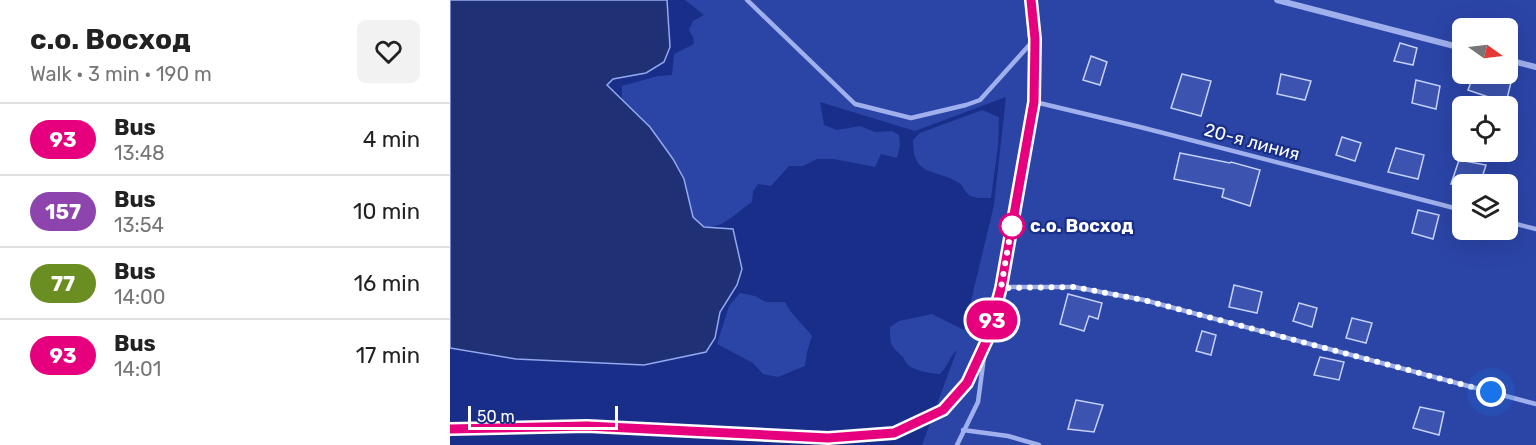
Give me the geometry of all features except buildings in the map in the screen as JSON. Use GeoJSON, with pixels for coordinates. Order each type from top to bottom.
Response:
{"type":"FeatureCollection","features":[{"type":"Feature","properties":{"kind":"street"},"geometry":{"type":"LineString","coordinates":[[450,429],[587,426],[828,438],[894,433],[943,410],[967,383],[987,340],[1001,288],[1034,102],[1035,39],[1031,0]]}},
{"type":"Feature","properties":{"kind":"street"},"geometry":{"type":"LineString","coordinates":[[1277,0],[1452,45]]}},
{"type":"Feature","properties":{"kind":"street"},"geometry":{"type":"LineString","coordinates":[[1518,62],[1536,67]]}},
{"type":"Feature","properties":{"kind":"lane"},"geometry":{"type":"LineString","coordinates":[[747,0],[855,104],[911,118],[980,100],[1035,39]]}},
{"type":"Feature","properties":{"kind":"lane","name":"20-я линия"},"geometry":{"type":"LineString","coordinates":[[1034,102],[1140,126],[1452,207]]}},
{"type":"Feature","properties":{"kind":"lane"},"geometry":{"type":"LineString","coordinates":[[1518,224],[1536,229]]}},
{"type":"Feature","properties":{"kind":"lane"},"geometry":{"type":"LineString","coordinates":[[1001,288],[1074,287],[1144,300],[1536,404]]}},
{"type":"Feature","properties":{"kind":"lane"},"geometry":{"type":"LineString","coordinates":[[957,445],[978,402],[987,340]]}},
{"type":"Feature","properties":{"kind":"lane"},"geometry":{"type":"LineString","coordinates":[[963,430],[1008,436],[1039,445]]}},
{"type":"Feature","properties":{"kind":"lane"},"geometry":{"type":"LineString","coordinates":[[1007,445],[1008,436]]}},
{"type":"Feature","properties":{"kind":"shaded area"},"geometry":{"type":"Polygon","coordinates":[[[450,0],[667,0],[670,47],[664,62],[646,73],[613,79],[607,85],[650,127],[673,159],[684,179],[693,217],[704,227],[733,229],[742,269],[737,285],[720,312],[715,338],[706,352],[644,365],[516,359],[450,348],[450,0]]]}},
{"type":"Feature","properties":{"kind":"shaded area"},"geometry":{"type":"Polygon","coordinates":[[[685,0],[1536,0],[1536,445],[922,445],[957,350],[940,374],[918,370],[910,367],[893,347],[890,327],[899,321],[932,314],[964,330],[994,205],[1006,97],[915,131],[820,102],[824,125],[837,130],[860,126],[875,132],[892,131],[899,135],[900,145],[897,158],[881,154],[875,167],[834,159],[817,159],[803,166],[789,166],[771,186],[758,184],[753,191],[752,202],[730,219],[718,225],[704,227],[693,217],[650,127],[622,101],[622,86],[658,76],[672,75],[674,54],[694,44],[689,30],[693,21],[704,15],[685,0]]]}},
{"type":"Feature","properties":{"kind":"shaded area"},"geometry":{"type":"Polygon","coordinates":[[[982,110],[999,117],[998,146],[991,198],[970,196],[959,183],[921,166],[914,152],[913,140],[920,133],[982,110]]]}},
{"type":"Feature","properties":{"kind":"shaded area"},"geometry":{"type":"Polygon","coordinates":[[[740,293],[755,296],[766,302],[785,302],[812,336],[805,366],[778,377],[763,374],[753,363],[717,344],[729,306],[740,293]]]}},
{"type":"Feature","properties":{"kind":"bus line","name":"93"},"geometry":{"type":"LineString","coordinates":[[450,429],[587,426],[828,438],[894,433],[943,410],[967,383],[987,340],[1001,288],[1034,102],[1035,39],[1031,0]]}},
{"type":"Feature","properties":{"kind":"place","name":"с.о. Восход"},"geometry":{"type":"Point","coordinates":[1012,226]}},
{"type":"Feature","properties":{"kind":"route"},"geometry":{"type":"LineString","coordinates":[[1012,226],[1013,218],[1001,288],[1074,287],[1144,300],[1491,392]]}}]}
